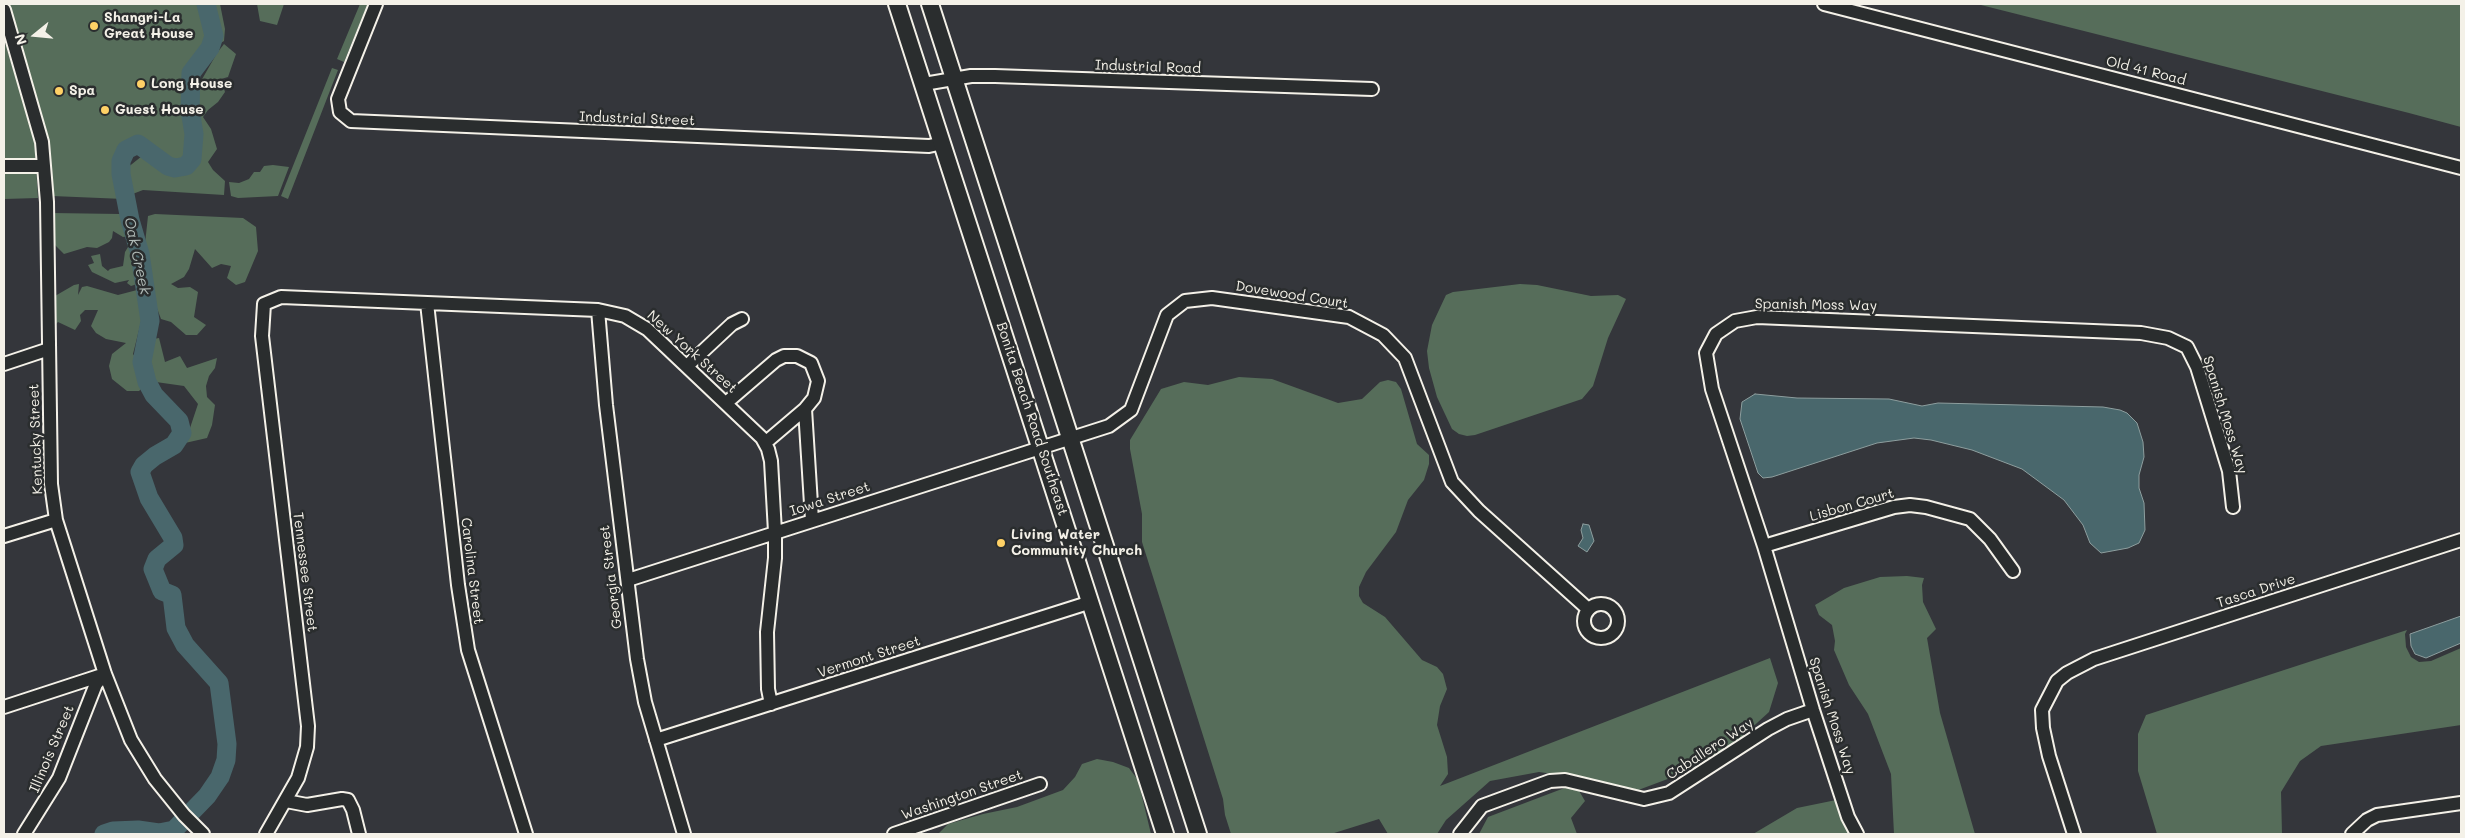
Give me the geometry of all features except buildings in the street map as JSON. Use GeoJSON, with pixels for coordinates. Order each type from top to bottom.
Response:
{"type":"FeatureCollection","features":[{"type":"Feature","properties":{"kind":"main road","name":"Bonita Beach Road Southeast"},"geometry":{"type":"LineString","coordinates":[[897,4],[1165,834]]}},
{"type":"Feature","properties":{"kind":"main road"},"geometry":{"type":"LineString","coordinates":[[930,4],[1198,834]]}},
{"type":"Feature","properties":{"kind":"street","name":"Industrial Street"},"geometry":{"type":"LineString","coordinates":[[376,4],[338,99],[340,112],[351,121],[929,146],[943,143]]}},
{"type":"Feature","properties":{"kind":"street","name":"Old 41 Road"},"geometry":{"type":"LineString","coordinates":[[1824,4],[2461,168]]}},
{"type":"Feature","properties":{"kind":"street","name":"Kentucky Street"},"geometry":{"type":"LineString","coordinates":[[4,10],[42,142],[49,349],[51,484],[56,520],[105,674],[130,740],[155,779],[200,831]]}},
{"type":"Feature","properties":{"kind":"street","name":"Industrial Road"},"geometry":{"type":"LineString","coordinates":[[924,84],[971,76],[1014,76],[1123,82],[1372,89]]}},
{"type":"Feature","properties":{"kind":"street"},"geometry":{"type":"LineString","coordinates":[[4,166],[44,166]]}},
{"type":"Feature","properties":{"kind":"street","name":"New York Street"},"geometry":{"type":"LineString","coordinates":[[264,304],[281,297],[598,310],[612,311],[637,321],[726,403],[764,443],[771,461],[775,532],[775,558],[768,632],[768,689],[771,704]]}},
{"type":"Feature","properties":{"kind":"street","name":"Dovewood Court"},"geometry":{"type":"LineString","coordinates":[[1041,448],[1070,437],[1109,426],[1131,410],[1167,315],[1185,301],[1212,298],[1349,317],[1383,335],[1405,358],[1452,482],[1479,512],[1588,609]]}},
{"type":"Feature","properties":{"kind":"street","name":"Carolina Street"},"geometry":{"type":"LineString","coordinates":[[427,303],[464,627],[475,675],[526,834]]}},
{"type":"Feature","properties":{"kind":"street","name":"Tennessee Street"},"geometry":{"type":"LineString","coordinates":[[264,304],[262,339],[308,726],[304,763],[286,801],[266,834]]}},
{"type":"Feature","properties":{"kind":"street","name":"Georgia Street"},"geometry":{"type":"LineString","coordinates":[[598,310],[605,396],[637,660],[645,702],[684,834]]}},
{"type":"Feature","properties":{"kind":"street","name":"Spanish Moss Way"},"geometry":{"type":"LineString","coordinates":[[1857,834],[1848,817],[1813,710],[1764,546],[1712,389],[1706,353],[1716,334],[1735,321],[1757,317],[2132,332],[2168,338],[2186,346],[2197,366],[2229,471],[2233,507]]}},
{"type":"Feature","properties":{"kind":"street"},"geometry":{"type":"LineString","coordinates":[[687,366],[732,324],[742,319]]}},
{"type":"Feature","properties":{"kind":"street"},"geometry":{"type":"LineString","coordinates":[[4,364],[49,349]]}},
{"type":"Feature","properties":{"kind":"street"},"geometry":{"type":"LineString","coordinates":[[726,403],[776,360],[790,356],[804,358],[817,374],[817,393],[805,410],[764,443]]}},
{"type":"Feature","properties":{"kind":"street"},"geometry":{"type":"LineString","coordinates":[[805,410],[812,520]]}},
{"type":"Feature","properties":{"kind":"street","name":"Iowa Street"},"geometry":{"type":"LineString","coordinates":[[628,580],[1041,448]]}},
{"type":"Feature","properties":{"kind":"street","name":"Lisbon Court"},"geometry":{"type":"LineString","coordinates":[[1764,546],[1894,507],[1910,505],[1926,507],[1970,519],[1990,539],[2013,571]]}},
{"type":"Feature","properties":{"kind":"street"},"geometry":{"type":"LineString","coordinates":[[4,536],[56,520]]}},
{"type":"Feature","properties":{"kind":"street","name":"Tasca Drive"},"geometry":{"type":"LineString","coordinates":[[2074,834],[2048,756],[2043,728],[2042,710],[2062,677],[2081,664],[2094,659],[2461,540]]}},
{"type":"Feature","properties":{"kind":"street","name":"Vermont Street"},"geometry":{"type":"LineString","coordinates":[[656,740],[1090,602]]}},
{"type":"Feature","properties":{"kind":"street"},"geometry":{"type":"LineString","coordinates":[[4,706],[105,674]]}},
{"type":"Feature","properties":{"kind":"street","name":"Illinois Street"},"geometry":{"type":"LineString","coordinates":[[24,834],[58,778],[96,684],[105,674]]}},
{"type":"Feature","properties":{"kind":"street","name":"Caballero Way"},"geometry":{"type":"LineString","coordinates":[[1460,834],[1482,806],[1550,781],[1565,780],[1644,799],[1669,793],[1787,718],[1813,710]]}},
{"type":"Feature","properties":{"kind":"street","name":"Washington Street"},"geometry":{"type":"LineString","coordinates":[[894,834],[1040,784]]}},
{"type":"Feature","properties":{"kind":"street"},"geometry":{"type":"LineString","coordinates":[[286,801],[307,804],[342,799],[348,800],[353,810],[359,834]]}},
{"type":"Feature","properties":{"kind":"street"},"geometry":{"type":"LineString","coordinates":[[2352,834],[2367,820],[2377,815],[2461,803]]}},
{"type":"Feature","properties":{"kind":"green space"},"geometry":{"type":"Polygon","coordinates":[[[5,4],[203,4],[211,35],[186,74],[186,113],[191,135],[190,159],[175,165],[138,142],[124,149],[118,160],[124,199],[52,196],[47,139],[5,4]]]}},
{"type":"Feature","properties":{"kind":"green space"},"geometry":{"type":"Polygon","coordinates":[[[211,4],[220,4],[225,29],[224,41],[219,44],[211,4]]]}},
{"type":"Feature","properties":{"kind":"green space"},"geometry":{"type":"Polygon","coordinates":[[[257,4],[284,4],[277,25],[260,21],[257,4]]]}},
{"type":"Feature","properties":{"kind":"green space"},"geometry":{"type":"Polygon","coordinates":[[[360,4],[368,4],[344,62],[337,59],[360,4]]]}},
{"type":"Feature","properties":{"kind":"green space"},"geometry":{"type":"Polygon","coordinates":[[[1977,4],[2461,4],[2461,127],[2409,113],[1977,4]]]}},
{"type":"Feature","properties":{"kind":"green space"},"geometry":{"type":"Polygon","coordinates":[[[4,40],[34,134],[38,198],[4,199],[4,40]]]}},
{"type":"Feature","properties":{"kind":"green space"},"geometry":{"type":"Polygon","coordinates":[[[224,44],[236,54],[228,77],[221,79],[225,92],[203,117],[211,129],[217,149],[208,162],[213,170],[225,181],[224,195],[143,190],[130,195],[127,168],[142,156],[150,156],[169,171],[191,167],[197,138],[190,112],[197,96],[197,88],[224,44]]]}},
{"type":"Feature","properties":{"kind":"green space"},"geometry":{"type":"Polygon","coordinates":[[[332,68],[338,70],[288,199],[281,196],[332,68]]]}},
{"type":"Feature","properties":{"kind":"green space"},"geometry":{"type":"Polygon","coordinates":[[[264,166],[289,167],[278,196],[238,198],[231,196],[229,182],[239,183],[249,179],[254,172],[260,172],[264,166]]]}},
{"type":"Feature","properties":{"kind":"green space"},"geometry":{"type":"Polygon","coordinates":[[[52,213],[120,214],[131,236],[123,237],[113,231],[109,242],[97,248],[87,247],[64,254],[52,242],[52,213]]]}},
{"type":"Feature","properties":{"kind":"green space"},"geometry":{"type":"Polygon","coordinates":[[[155,214],[243,218],[256,227],[258,251],[245,282],[236,285],[227,278],[231,266],[221,264],[212,268],[195,249],[189,269],[184,277],[171,284],[178,288],[190,287],[198,292],[194,317],[206,325],[197,335],[186,335],[171,322],[161,319],[155,303],[151,272],[144,253],[148,216],[155,214]]]}},
{"type":"Feature","properties":{"kind":"green space"},"geometry":{"type":"Polygon","coordinates":[[[131,242],[134,245],[134,256],[137,261],[135,272],[141,277],[140,283],[131,286],[127,283],[129,280],[115,283],[92,272],[88,265],[94,263],[91,256],[100,254],[102,266],[108,271],[123,266],[125,252],[131,242]]]}},
{"type":"Feature","properties":{"kind":"green space"},"geometry":{"type":"Polygon","coordinates":[[[79,284],[78,295],[82,287],[87,286],[118,295],[137,290],[143,292],[141,322],[133,354],[137,360],[145,385],[139,391],[127,391],[112,379],[109,366],[112,354],[126,343],[106,339],[96,333],[91,326],[98,310],[85,310],[80,315],[81,321],[75,330],[58,322],[55,325],[55,296],[79,284]]]}},
{"type":"Feature","properties":{"kind":"green space"},"geometry":{"type":"Polygon","coordinates":[[[1520,284],[1537,285],[1591,296],[1618,295],[1626,299],[1608,338],[1593,386],[1582,399],[1475,435],[1459,434],[1452,429],[1437,397],[1429,368],[1427,351],[1432,325],[1446,295],[1453,292],[1520,284]]]}},
{"type":"Feature","properties":{"kind":"green space"},"geometry":{"type":"Polygon","coordinates":[[[159,338],[165,362],[180,356],[187,368],[217,358],[215,368],[209,376],[206,386],[207,397],[215,405],[212,425],[207,438],[185,443],[198,404],[184,386],[149,381],[146,370],[147,352],[153,339],[159,338]]]}},
{"type":"Feature","properties":{"kind":"green space"},"geometry":{"type":"Polygon","coordinates":[[[1239,377],[1272,379],[1338,403],[1362,399],[1380,382],[1388,380],[1396,382],[1401,389],[1417,444],[1429,455],[1429,464],[1424,480],[1408,500],[1396,532],[1366,572],[1359,587],[1359,596],[1363,603],[1385,617],[1422,660],[1437,667],[1443,674],[1447,689],[1440,706],[1437,725],[1447,757],[1448,774],[1440,786],[1770,658],[1778,683],[1769,712],[1734,744],[1673,777],[1633,792],[1581,778],[1539,772],[1490,781],[1446,820],[1437,834],[1388,834],[1379,819],[1331,834],[1231,834],[1225,815],[1223,799],[1142,542],[1142,514],[1130,440],[1161,389],[1184,382],[1208,385],[1239,377]]]}},
{"type":"Feature","properties":{"kind":"green space"},"geometry":{"type":"Polygon","coordinates":[[[1907,576],[1924,578],[1922,585],[1923,602],[1936,629],[1927,638],[1940,713],[1975,834],[1894,834],[1891,774],[1868,714],[1849,685],[1834,650],[1835,641],[1832,625],[1819,615],[1815,605],[1844,588],[1880,577],[1907,576]]]}},
{"type":"Feature","properties":{"kind":"green space"},"geometry":{"type":"Polygon","coordinates":[[[2407,630],[2405,634],[2406,647],[2411,657],[2419,662],[2431,661],[2461,648],[2461,725],[2321,746],[2300,761],[2281,792],[2282,834],[2157,834],[2138,771],[2138,734],[2146,715],[2407,630]]]}},
{"type":"Feature","properties":{"kind":"green space"},"geometry":{"type":"Polygon","coordinates":[[[1097,759],[1129,768],[1138,780],[1151,834],[938,834],[948,824],[1017,807],[1063,790],[1075,777],[1082,764],[1097,759]]]}},
{"type":"Feature","properties":{"kind":"green space"},"geometry":{"type":"Polygon","coordinates":[[[1575,784],[1585,801],[1571,818],[1577,834],[1479,834],[1488,817],[1575,784]]]}},
{"type":"Feature","properties":{"kind":"green space"},"geometry":{"type":"Polygon","coordinates":[[[1841,799],[1856,834],[1753,834],[1797,808],[1841,799]]]}},
{"type":"Feature","properties":{"kind":"water"},"geometry":{"type":"Polygon","coordinates":[[[1755,394],[1797,398],[1889,399],[1922,406],[1938,403],[2103,407],[2120,410],[2127,413],[2137,423],[2143,442],[2144,457],[2139,475],[2139,488],[2144,503],[2145,530],[2139,543],[2128,548],[2101,553],[2090,543],[2083,525],[2064,500],[2022,469],[1972,450],[1931,440],[1914,438],[1877,443],[1772,477],[1763,478],[1758,473],[1740,419],[1742,402],[1755,394]]]}},
{"type":"Feature","properties":{"kind":"water"},"geometry":{"type":"Polygon","coordinates":[[[1583,524],[1589,525],[1594,541],[1587,552],[1578,546],[1583,538],[1581,530],[1583,524]]]}},
{"type":"Feature","properties":{"kind":"water"},"geometry":{"type":"Polygon","coordinates":[[[2461,616],[2461,643],[2426,658],[2415,654],[2411,646],[2410,634],[2461,616]]]}},
{"type":"Feature","properties":{"kind":"waterway","name":"Oak Creek"},"geometry":{"type":"LineString","coordinates":[[104,834],[113,831],[138,830],[159,833],[174,830],[207,796],[220,777],[226,760],[227,744],[219,683],[185,645],[176,628],[172,595],[162,591],[153,569],[157,559],[174,545],[173,538],[149,498],[140,472],[144,465],[155,456],[174,445],[182,433],[179,421],[154,395],[147,382],[142,362],[150,321],[140,254],[130,220],[121,174],[121,161],[126,150],[138,144],[168,166],[175,168],[186,166],[192,159],[194,134],[190,110],[191,73],[210,48],[214,36],[206,4]]}},
{"type":"Feature","properties":{"kind":"place","name":"Shangri-La Great House"},"geometry":{"type":"Point","coordinates":[94,26]}},
{"type":"Feature","properties":{"kind":"place","name":"Long House"},"geometry":{"type":"Point","coordinates":[141,84]}},
{"type":"Feature","properties":{"kind":"place","name":"Spa"},"geometry":{"type":"Point","coordinates":[59,91]}},
{"type":"Feature","properties":{"kind":"place","name":"Guest House"},"geometry":{"type":"Point","coordinates":[105,110]}},
{"type":"Feature","properties":{"kind":"place","name":"Living Water Community Church"},"geometry":{"type":"Point","coordinates":[1001,543]}}]}
